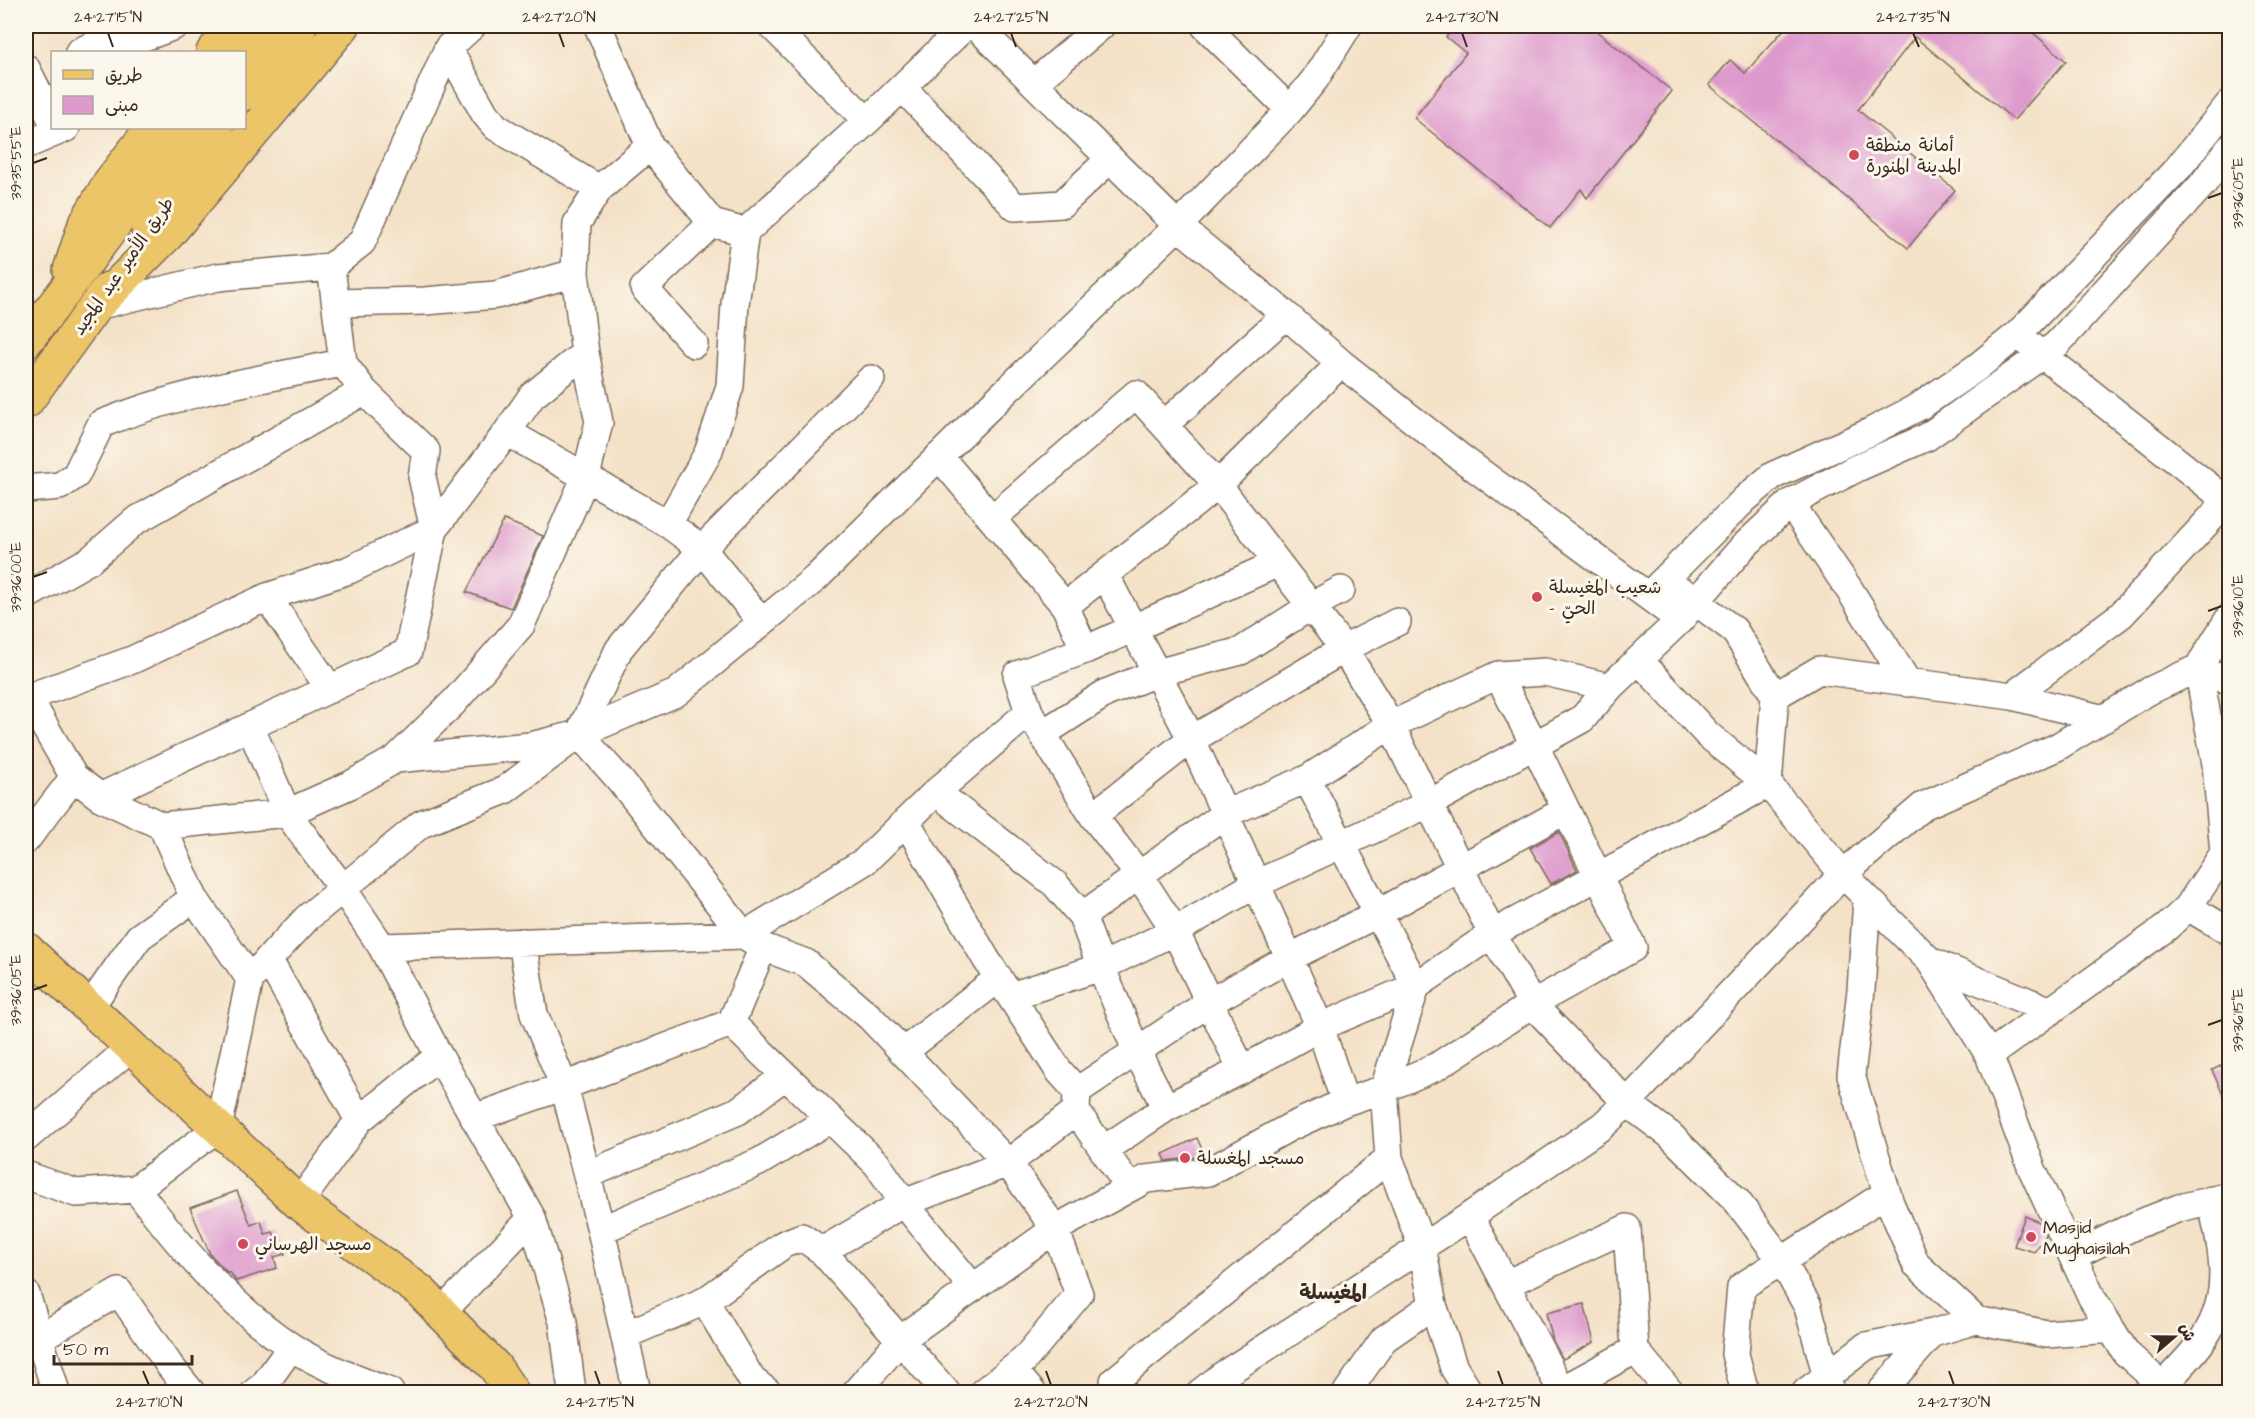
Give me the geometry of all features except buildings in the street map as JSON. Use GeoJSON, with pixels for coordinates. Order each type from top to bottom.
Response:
{"type":"FeatureCollection","features":[{"type":"Feature","properties":{"kind":"main road"},"geometry":{"type":"LineString","coordinates":[[217,51],[251,43],[300,26]]}},
{"type":"Feature","properties":{"kind":"main road"},"geometry":{"type":"LineString","coordinates":[[96,306],[168,234],[343,26]]}},
{"type":"Feature","properties":{"kind":"main road"},"geometry":{"type":"LineString","coordinates":[[246,79],[251,43]]}},
{"type":"Feature","properties":{"kind":"main road"},"geometry":{"type":"LineString","coordinates":[[61,296],[85,224],[110,182],[151,129]]}},
{"type":"Feature","properties":{"kind":"main road","name":"طريق الأمير عبد المجيد"},"geometry":{"type":"LineString","coordinates":[[26,341],[185,129]]}},
{"type":"Feature","properties":{"kind":"main road","name":"طريق الأمير عبد المجيد"},"geometry":{"type":"LineString","coordinates":[[26,402],[96,306],[216,129]]}},
{"type":"Feature","properties":{"kind":"main road"},"geometry":{"type":"LineString","coordinates":[[26,949],[299,1203],[420,1291],[495,1367],[512,1392]]}},
{"type":"Feature","properties":{"kind":"street"},"geometry":{"type":"LineString","coordinates":[[80,51],[104,32],[125,41],[141,39],[174,26]]}},
{"type":"Feature","properties":{"kind":"street"},"geometry":{"type":"LineString","coordinates":[[96,306],[218,277],[332,267],[362,242],[448,48],[472,26]]}},
{"type":"Feature","properties":{"kind":"street"},"geometry":{"type":"LineString","coordinates":[[598,26],[651,146],[712,223],[745,232]]}},
{"type":"Feature","properties":{"kind":"street"},"geometry":{"type":"LineString","coordinates":[[772,26],[867,122]]}},
{"type":"Feature","properties":{"kind":"street"},"geometry":{"type":"LineString","coordinates":[[668,524],[708,453],[730,386],[735,304],[745,232],[867,122],[965,26]]}},
{"type":"Feature","properties":{"kind":"street"},"geometry":{"type":"LineString","coordinates":[[976,26],[1178,226],[1341,363],[1460,457],[1688,610],[1734,630],[1775,696],[1768,784]]}},
{"type":"Feature","properties":{"kind":"street"},"geometry":{"type":"LineString","coordinates":[[1034,83],[1101,26]]}},
{"type":"Feature","properties":{"kind":"street"},"geometry":{"type":"LineString","coordinates":[[1205,26],[1290,110]]}},
{"type":"Feature","properties":{"kind":"street"},"geometry":{"type":"LineString","coordinates":[[396,759],[530,746],[579,734],[676,693],[816,578],[1178,226],[1290,110],[1315,79],[1348,26]]}},
{"type":"Feature","properties":{"kind":"street"},"geometry":{"type":"LineString","coordinates":[[448,48],[484,114],[496,127],[599,189]]}},
{"type":"Feature","properties":{"kind":"street"},"geometry":{"type":"LineString","coordinates":[[36,70],[51,108]]}},
{"type":"Feature","properties":{"kind":"street"},"geometry":{"type":"LineString","coordinates":[[902,87],[1015,207],[1062,204],[1110,159]]}},
{"type":"Feature","properties":{"kind":"street"},"geometry":{"type":"LineString","coordinates":[[1656,588],[1745,499],[1772,476],[1870,432],[1920,406],[1976,368],[2018,334],[2178,168],[2229,103]]}},
{"type":"Feature","properties":{"kind":"street"},"geometry":{"type":"LineString","coordinates":[[26,145],[53,129]]}},
{"type":"Feature","properties":{"kind":"street"},"geometry":{"type":"LineString","coordinates":[[585,353],[532,396],[434,529],[349,570],[267,597],[132,660],[26,696],[74,777],[100,797],[162,826],[286,813],[350,784],[396,759],[454,702],[521,625],[586,476],[599,422],[585,353],[575,273],[577,223],[599,189],[651,146]]}},
{"type":"Feature","properties":{"kind":"street"},"geometry":{"type":"LineString","coordinates":[[903,1052],[1005,987],[1101,967],[1174,931],[1256,884],[1428,804],[1582,719],[1610,687],[1688,610],[1742,548],[1790,503],[1857,468],[1927,437],[2056,345],[2202,185],[2229,148]]}},
{"type":"Feature","properties":{"kind":"street"},"geometry":{"type":"LineString","coordinates":[[2178,168],[2202,185]]}},
{"type":"Feature","properties":{"kind":"street"},"geometry":{"type":"LineString","coordinates":[[694,344],[644,288],[712,223]]}},
{"type":"Feature","properties":{"kind":"street"},"geometry":{"type":"LineString","coordinates":[[100,797],[408,652],[434,529],[422,477],[426,451],[364,391],[344,363],[332,267]]}},
{"type":"Feature","properties":{"kind":"street"},"geometry":{"type":"LineString","coordinates":[[336,303],[425,301],[496,295],[575,273]]}},
{"type":"Feature","properties":{"kind":"street"},"geometry":{"type":"LineString","coordinates":[[1164,424],[1286,315]]}},
{"type":"Feature","properties":{"kind":"street"},"geometry":{"type":"LineString","coordinates":[[2012,696],[2121,615],[2228,502],[2041,356],[2018,334]]}},
{"type":"Feature","properties":{"kind":"street"},"geometry":{"type":"LineString","coordinates":[[26,489],[60,486],[76,475],[101,424],[124,414],[214,388],[344,363]]}},
{"type":"Feature","properties":{"kind":"street"},"geometry":{"type":"LineString","coordinates":[[1065,606],[1218,485],[1341,363]]}},
{"type":"Feature","properties":{"kind":"street"},"geometry":{"type":"LineString","coordinates":[[26,1175],[76,1193],[136,1189],[218,1128],[250,979],[307,918],[421,824],[505,790],[579,734],[619,649],[702,549],[871,379]]}},
{"type":"Feature","properties":{"kind":"street"},"geometry":{"type":"LineString","coordinates":[[26,596],[90,560],[135,521],[364,391]]}},
{"type":"Feature","properties":{"kind":"street"},"geometry":{"type":"LineString","coordinates":[[993,518],[1136,394],[1218,485],[1344,649],[1391,725],[1492,934],[1532,1004],[1627,1103],[1670,1135],[1737,1201],[1782,1262],[1808,1307],[1821,1388]]}},
{"type":"Feature","properties":{"kind":"street"},"geometry":{"type":"LineString","coordinates":[[507,432],[668,524],[702,549],[761,621]]}},
{"type":"Feature","properties":{"kind":"street"},"geometry":{"type":"LineString","coordinates":[[939,456],[1065,606],[1084,650]]}},
{"type":"Feature","properties":{"kind":"street"},"geometry":{"type":"LineString","coordinates":[[1790,503],[1850,589],[1908,683]]}},
{"type":"Feature","properties":{"kind":"street"},"geometry":{"type":"LineString","coordinates":[[1242,1070],[1174,931],[1139,875],[1093,816],[1036,723],[1017,675],[1084,650],[1278,563]]}},
{"type":"Feature","properties":{"kind":"street"},"geometry":{"type":"LineString","coordinates":[[1105,575],[1135,628],[1192,740],[1320,1027],[1345,1102]]}},
{"type":"Feature","properties":{"kind":"street"},"geometry":{"type":"LineString","coordinates":[[730,1023],[753,941],[865,861],[936,792],[1036,723],[1156,673],[1241,651],[1311,606],[1341,590]]}},
{"type":"Feature","properties":{"kind":"street"},"geometry":{"type":"LineString","coordinates":[[267,597],[330,689]]}},
{"type":"Feature","properties":{"kind":"street"},"geometry":{"type":"LineString","coordinates":[[1201,1392],[1223,1375],[1470,1216],[1602,1126],[1627,1103],[1843,874],[1923,806],[2057,747],[2149,691],[2198,668],[2229,617]]}},
{"type":"Feature","properties":{"kind":"street"},"geometry":{"type":"LineString","coordinates":[[1093,816],[1192,740],[1344,649],[1397,622]]}},
{"type":"Feature","properties":{"kind":"street"},"geometry":{"type":"LineString","coordinates":[[1639,660],[1708,735],[1768,784],[1843,874],[1930,961],[1989,1055],[2032,1169],[2092,1298],[2126,1353],[2166,1389],[2205,1337],[2223,1297],[2220,1198],[2179,1208],[2136,1225],[2073,1256]]}},
{"type":"Feature","properties":{"kind":"street"},"geometry":{"type":"LineString","coordinates":[[2198,668],[2229,682]]}},
{"type":"Feature","properties":{"kind":"street"},"geometry":{"type":"LineString","coordinates":[[1989,1055],[2167,927],[2188,907],[2227,854],[2223,767],[2198,668]]}},
{"type":"Feature","properties":{"kind":"street"},"geometry":{"type":"LineString","coordinates":[[1775,696],[1819,670],[2012,696],[2104,719]]}},
{"type":"Feature","properties":{"kind":"street"},"geometry":{"type":"LineString","coordinates":[[1082,916],[1225,814],[1307,779],[1391,725],[1498,675],[1545,672],[1610,687]]}},
{"type":"Feature","properties":{"kind":"street"},"geometry":{"type":"LineString","coordinates":[[868,1388],[900,1340],[1054,1229],[1146,1179],[1208,1172],[1290,1127],[1345,1102],[1436,1068],[1532,1004],[1633,948],[1498,675]]}},
{"type":"Feature","properties":{"kind":"street"},"geometry":{"type":"LineString","coordinates":[[250,726],[286,813],[343,888],[382,947],[439,1056],[532,1218],[563,1322],[572,1392]]}},
{"type":"Feature","properties":{"kind":"street"},"geometry":{"type":"LineString","coordinates":[[579,734],[753,941]]}},
{"type":"Feature","properties":{"kind":"street"},"geometry":{"type":"LineString","coordinates":[[26,840],[74,777]]}},
{"type":"Feature","properties":{"kind":"street"},"geometry":{"type":"LineString","coordinates":[[1307,779],[1416,986],[1384,1089],[1389,1158],[1422,1247],[1433,1305],[1455,1368],[1469,1392]]}},
{"type":"Feature","properties":{"kind":"street"},"geometry":{"type":"LineString","coordinates":[[1102,1150],[1166,1108],[1320,1027],[1416,986],[1492,934],[1768,784]]}},
{"type":"Feature","properties":{"kind":"street"},"geometry":{"type":"LineString","coordinates":[[936,792],[1055,884],[1082,916],[1137,1052],[1166,1108]]}},
{"type":"Feature","properties":{"kind":"street"},"geometry":{"type":"LineString","coordinates":[[822,1251],[904,1203],[1008,1163],[1076,1101],[1137,1052],[1210,1002],[1289,958],[1460,870],[1566,810]]}},
{"type":"Feature","properties":{"kind":"street"},"geometry":{"type":"LineString","coordinates":[[906,821],[1005,987],[1059,1071],[1102,1150],[1130,1188]]}},
{"type":"Feature","properties":{"kind":"street"},"geometry":{"type":"LineString","coordinates":[[162,826],[194,898],[250,979]]}},
{"type":"Feature","properties":{"kind":"street"},"geometry":{"type":"LineString","coordinates":[[89,1008],[139,937],[194,898]]}},
{"type":"Feature","properties":{"kind":"street"},"geometry":{"type":"LineString","coordinates":[[1867,898],[1861,990],[1851,1075],[1887,1193],[1916,1264],[1976,1320]]}},
{"type":"Feature","properties":{"kind":"street"},"geometry":{"type":"LineString","coordinates":[[2188,907],[2229,932]]}},
{"type":"Feature","properties":{"kind":"street"},"geometry":{"type":"LineString","coordinates":[[382,947],[522,942],[753,941],[806,963],[870,1017],[1008,1163],[1054,1229],[1079,1294],[1013,1370],[983,1392]]}},
{"type":"Feature","properties":{"kind":"street"},"geometry":{"type":"LineString","coordinates":[[522,942],[534,1014],[564,1086],[601,1230],[637,1392]]}},
{"type":"Feature","properties":{"kind":"street"},"geometry":{"type":"LineString","coordinates":[[268,959],[359,1120]]}},
{"type":"Feature","properties":{"kind":"street"},"geometry":{"type":"LineString","coordinates":[[1930,961],[2051,1011]]}},
{"type":"Feature","properties":{"kind":"street"},"geometry":{"type":"LineString","coordinates":[[730,1023],[877,1164],[904,1203],[973,1288]]}},
{"type":"Feature","properties":{"kind":"street"},"geometry":{"type":"LineString","coordinates":[[474,1118],[730,1023]]}},
{"type":"Feature","properties":{"kind":"street"},"geometry":{"type":"LineString","coordinates":[[26,1138],[131,1047]]}},
{"type":"Feature","properties":{"kind":"street"},"geometry":{"type":"LineString","coordinates":[[299,1203],[359,1120],[439,1056]]}},
{"type":"Feature","properties":{"kind":"street"},"geometry":{"type":"LineString","coordinates":[[587,1175],[738,1111],[785,1076]]}},
{"type":"Feature","properties":{"kind":"street"},"geometry":{"type":"LineString","coordinates":[[601,1230],[759,1162],[830,1119]]}},
{"type":"Feature","properties":{"kind":"street"},"geometry":{"type":"LineString","coordinates":[[1114,1382],[1389,1158]]}},
{"type":"Feature","properties":{"kind":"street"},"geometry":{"type":"LineString","coordinates":[[136,1189],[180,1246],[229,1298],[291,1347],[351,1378],[390,1392]]}},
{"type":"Feature","properties":{"kind":"street"},"geometry":{"type":"LineString","coordinates":[[1745,1392],[1736,1354],[1741,1287],[1887,1193]]}},
{"type":"Feature","properties":{"kind":"street"},"geometry":{"type":"LineString","coordinates":[[1470,1216],[1560,1391],[1635,1350]]}},
{"type":"Feature","properties":{"kind":"street"},"geometry":{"type":"LineString","coordinates":[[441,1313],[532,1218]]}},
{"type":"Feature","properties":{"kind":"street"},"geometry":{"type":"LineString","coordinates":[[1506,1284],[1627,1228],[1635,1350],[1670,1392]]}},
{"type":"Feature","properties":{"kind":"street"},"geometry":{"type":"LineString","coordinates":[[625,1335],[705,1301],[784,1244],[802,1237],[822,1251],[946,1392]]}},
{"type":"Feature","properties":{"kind":"street"},"geometry":{"type":"LineString","coordinates":[[39,1338],[119,1292],[170,1366],[191,1392]]}},
{"type":"Feature","properties":{"kind":"street"},"geometry":{"type":"LineString","coordinates":[[26,1294],[56,1392]]}},
{"type":"Feature","properties":{"kind":"street"},"geometry":{"type":"LineString","coordinates":[[705,1301],[752,1380],[768,1392]]}},
{"type":"Feature","properties":{"kind":"street"},"geometry":{"type":"LineString","coordinates":[[1347,1392],[1384,1339],[1433,1305]]}},
{"type":"Feature","properties":{"kind":"street"},"geometry":{"type":"LineString","coordinates":[[1821,1388],[1866,1346],[1933,1333],[1976,1320],[2048,1334],[2111,1329]]}},
{"type":"Feature","properties":{"kind":"street"},"geometry":{"type":"LineString","coordinates":[[1881,1392],[1933,1333]]}},
{"type":"Feature","properties":{"kind":"street"},"geometry":{"type":"LineString","coordinates":[[255,1392],[264,1385],[291,1347]]}},
{"type":"Feature","properties":{"kind":"street"},"geometry":{"type":"LineString","coordinates":[[1013,1370],[1032,1392]]}},
{"type":"Feature","properties":{"kind":"place","name":"أمانة منطقة المدينة المنورة"},"geometry":{"type":"Point","coordinates":[1854,155]}},
{"type":"Feature","properties":{"kind":"place","name":"شعيب المغيسلة - الحيّ"},"geometry":{"type":"Point","coordinates":[1537,597]}},
{"type":"Feature","properties":{"kind":"place","name":"مسجد المغسلة"},"geometry":{"type":"Point","coordinates":[1185,1158]}},
{"type":"Feature","properties":{"kind":"place","name":"Masjid Mughaisilah"},"geometry":{"type":"Point","coordinates":[2031,1237]}},
{"type":"Feature","properties":{"kind":"place","name":"مسجد الهرساني"},"geometry":{"type":"Point","coordinates":[243,1244]}},
{"type":"Feature","properties":{"kind":"district","name":"المغيسلة"},"geometry":{"type":"Point","coordinates":[1333,1292]}}]}
